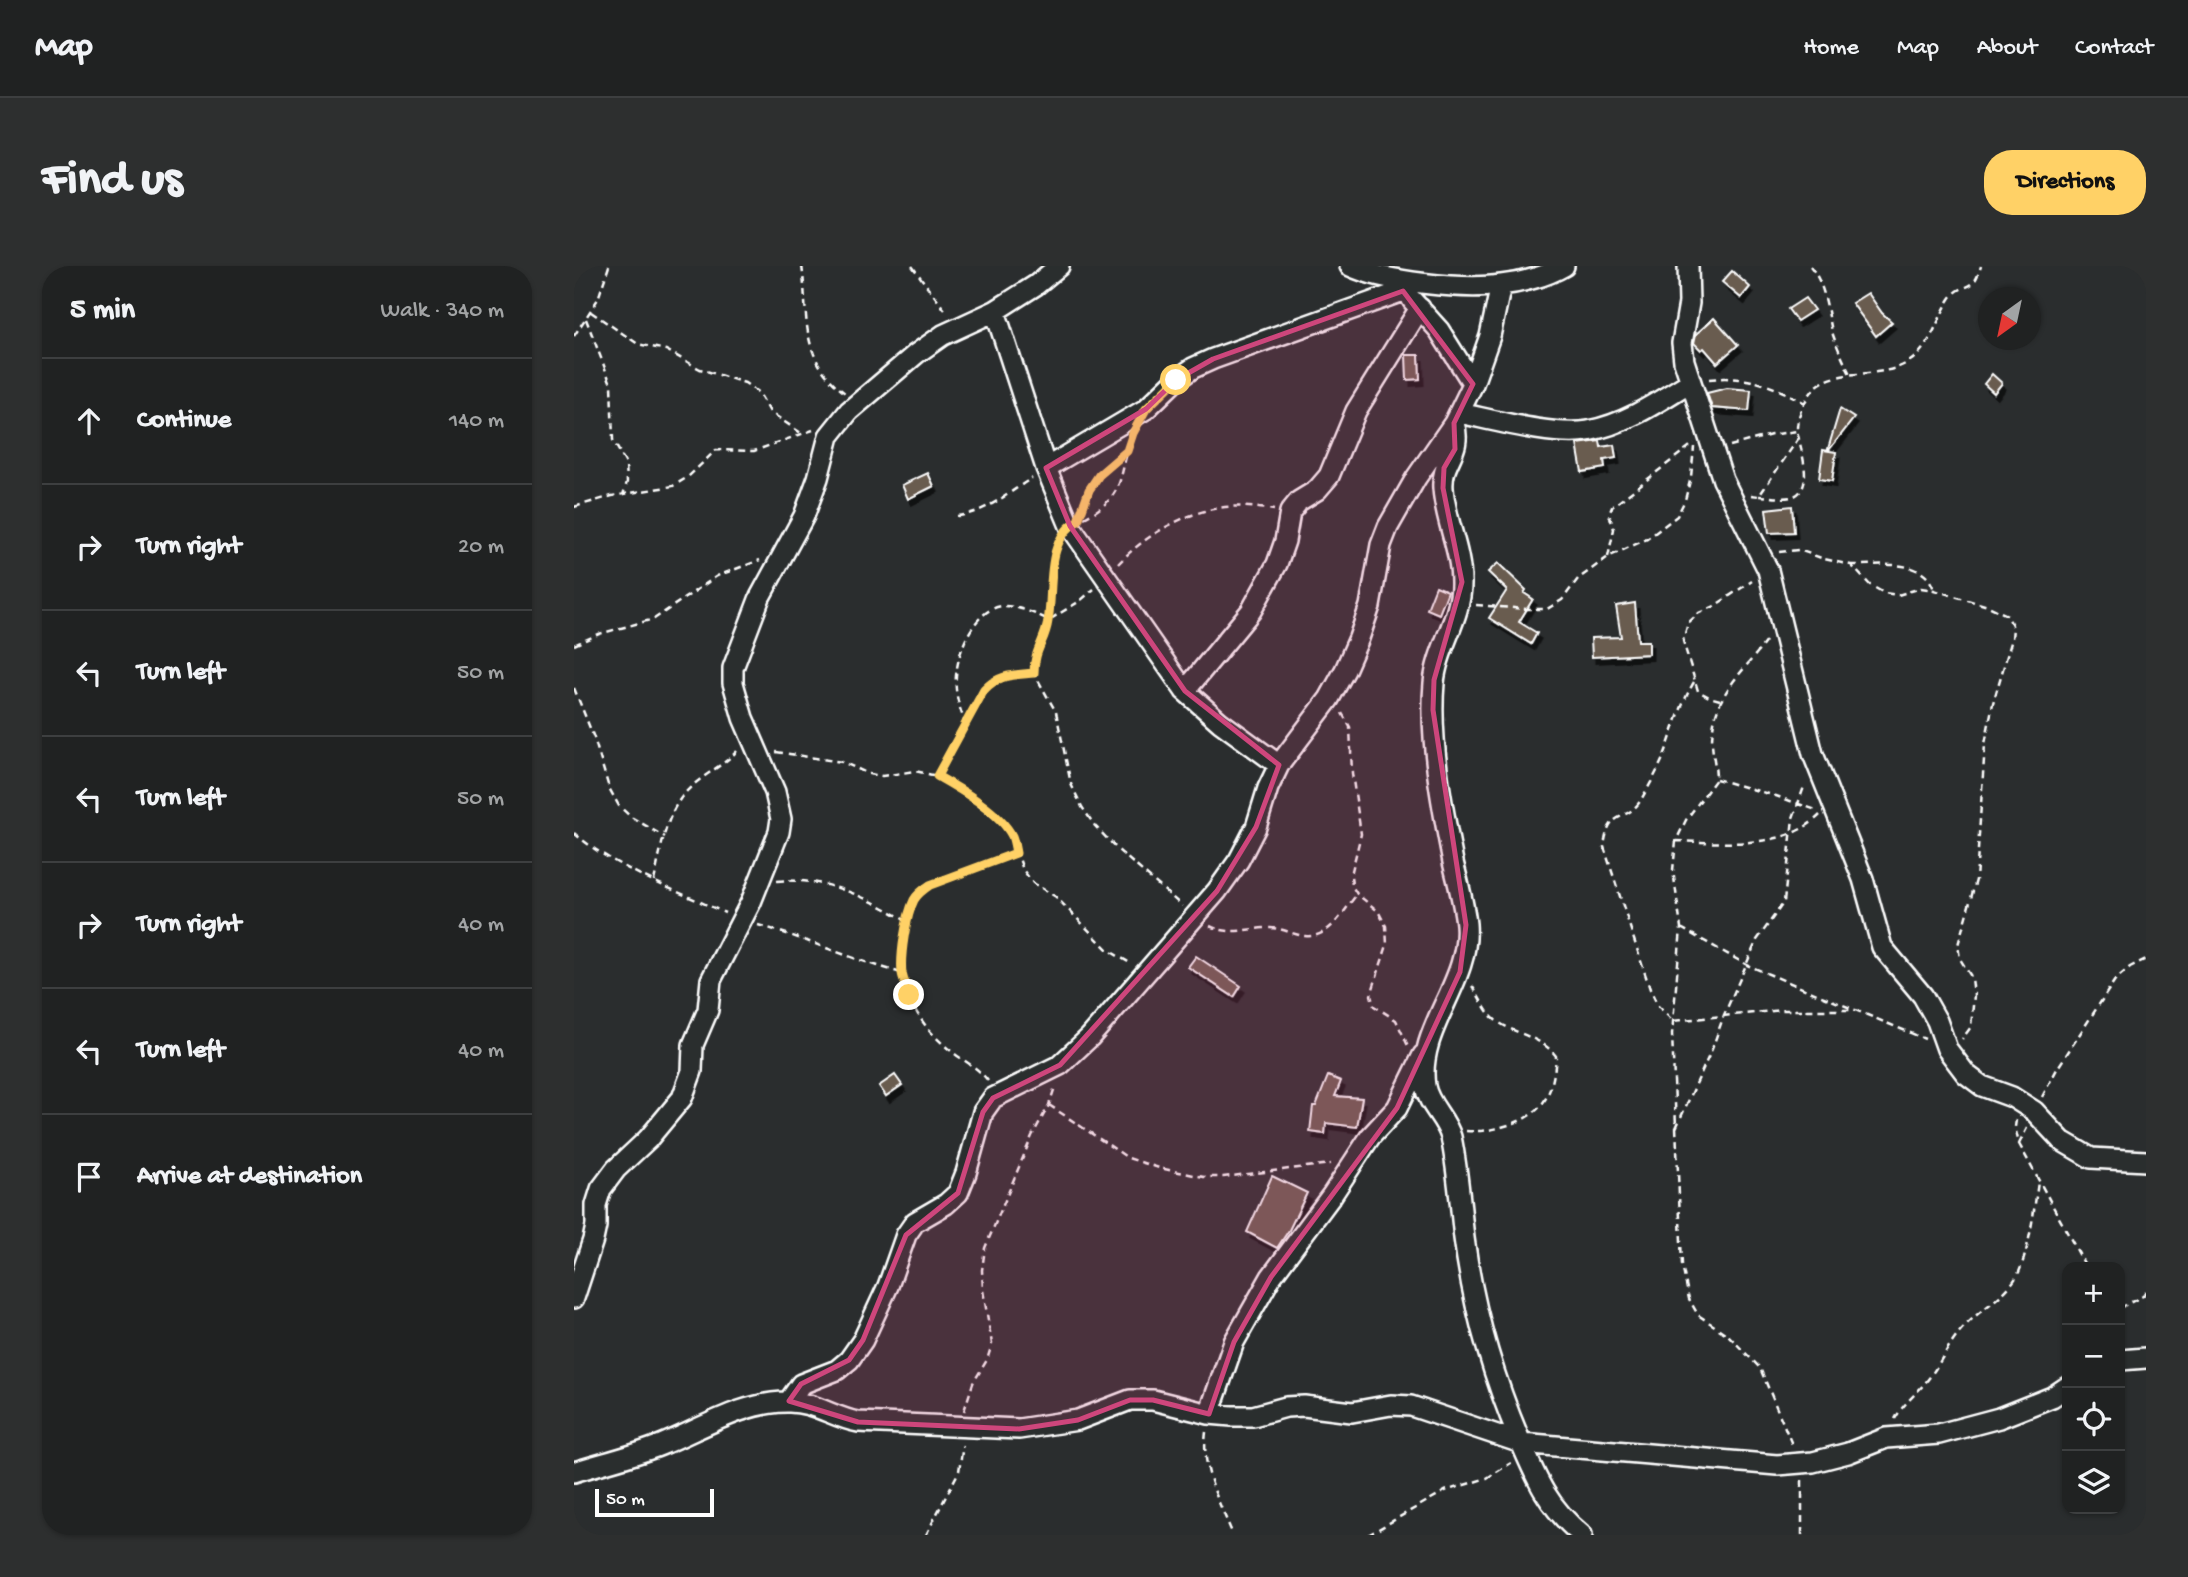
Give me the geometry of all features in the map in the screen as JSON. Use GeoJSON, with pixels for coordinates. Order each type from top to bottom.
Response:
{"type":"FeatureCollection","features":[{"type":"Feature","properties":{"kind":"street"},"geometry":{"type":"LineString","coordinates":[[1036,285],[1046,266]]}},
{"type":"Feature","properties":{"kind":"street"},"geometry":{"type":"LineString","coordinates":[[574,1298],[594,1233],[596,1205],[601,1189],[682,1098],[692,1071],[693,1045],[708,1010],[712,980],[760,882],[779,832],[781,819],[775,792],[735,696],[733,668],[760,597],[804,516],[818,478],[825,446],[834,428],[858,402],[916,354],[943,335],[995,311],[1036,285],[1059,266]]}},
{"type":"Feature","properties":{"kind":"street"},"geometry":{"type":"LineString","coordinates":[[1350,266],[1362,272],[1429,284],[1501,285],[1554,272],[1564,266]]}},
{"type":"Feature","properties":{"kind":"street"},"geometry":{"type":"LineString","coordinates":[[1688,266],[1689,303],[1682,343],[1684,361],[1730,496],[1763,562],[1813,754],[1863,879],[1881,947],[1923,996],[1937,1021],[1947,1049],[1966,1074],[1982,1086],[2027,1107],[2063,1141],[2091,1158],[2146,1161]]}},
{"type":"Feature","properties":{"kind":"street"},"geometry":{"type":"LineString","coordinates":[[1389,277],[1439,330],[1473,384]]}},
{"type":"Feature","properties":{"kind":"street"},"geometry":{"type":"LineString","coordinates":[[789,1401],[801,1384],[837,1370],[849,1360],[863,1340],[888,1286],[906,1235],[915,1222],[946,1204],[958,1193],[983,1112],[993,1098],[1060,1065],[1090,1037],[1194,917],[1239,860],[1256,827],[1268,788],[1279,765],[1329,699],[1359,638],[1370,606],[1381,545],[1388,527],[1416,478],[1457,418],[1473,384],[1490,336],[1501,285]]}},
{"type":"Feature","properties":{"kind":"street"},"geometry":{"type":"LineString","coordinates":[[1046,468],[1146,409],[1193,368],[1403,291]]}},
{"type":"Feature","properties":{"kind":"street"},"geometry":{"type":"LineString","coordinates":[[1185,691],[1238,628],[1266,587],[1284,541],[1290,512],[1299,501],[1317,491],[1329,476],[1356,411],[1420,308]]}},
{"type":"Feature","properties":{"kind":"street"},"geometry":{"type":"LineString","coordinates":[[995,311],[1046,468],[1070,526],[1185,691],[1220,722],[1279,765]]}},
{"type":"Feature","properties":{"kind":"street"},"geometry":{"type":"LineString","coordinates":[[1457,418],[1585,432],[1614,424],[1635,414],[1690,382]]}},
{"type":"Feature","properties":{"kind":"street"},"geometry":{"type":"LineString","coordinates":[[1209,1414],[1224,1367],[1248,1316],[1271,1277],[1370,1137],[1397,1108],[1460,972],[1466,925],[1434,747],[1433,710],[1434,680],[1459,603],[1461,582],[1443,488],[1444,467],[1455,449],[1457,418]]}},
{"type":"Feature","properties":{"kind":"street"},"geometry":{"type":"LineString","coordinates":[[1423,1056],[1425,1086],[1429,1098],[1449,1128],[1457,1169],[1464,1239],[1482,1333],[1507,1409],[1553,1507],[1582,1535]]}},
{"type":"Feature","properties":{"kind":"street"},"geometry":{"type":"LineString","coordinates":[[2125,1360],[2146,1358]]}},
{"type":"Feature","properties":{"kind":"street"},"geometry":{"type":"LineString","coordinates":[[574,1472],[659,1445],[766,1404],[789,1401],[823,1409],[843,1419],[858,1422],[1019,1429],[1078,1420],[1130,1400],[1153,1400],[1209,1414],[1253,1416],[1286,1407],[1304,1406],[1352,1412],[1391,1405],[1411,1406],[1523,1447],[1777,1465],[1849,1453],[1886,1438],[1939,1434],[1999,1418],[2052,1397],[2066,1388]]}},
{"type":"Feature","properties":{"kind":"path"},"geometry":{"type":"LineString","coordinates":[[574,336],[591,312],[608,266]]}},
{"type":"Feature","properties":{"kind":"path"},"geometry":{"type":"LineString","coordinates":[[802,266],[804,320],[813,352],[819,365],[833,382],[858,402]]}},
{"type":"Feature","properties":{"kind":"path"},"geometry":{"type":"LineString","coordinates":[[912,266],[957,328]]}},
{"type":"Feature","properties":{"kind":"path"},"geometry":{"type":"LineString","coordinates":[[1810,266],[1821,286],[1840,355],[1851,376]]}},
{"type":"Feature","properties":{"kind":"path"},"geometry":{"type":"LineString","coordinates":[[1730,496],[1789,498],[1798,494],[1805,476],[1797,431],[1798,420],[1805,403],[1818,386],[1832,379],[1886,371],[1910,361],[1933,331],[1951,297],[1959,289],[1971,286],[1977,281],[1981,266]]}},
{"type":"Feature","properties":{"kind":"path"},"geometry":{"type":"LineString","coordinates":[[591,312],[638,344],[666,350],[699,369],[745,383],[759,393],[770,412],[801,433]]}},
{"type":"Feature","properties":{"kind":"path"},"geometry":{"type":"LineString","coordinates":[[586,319],[611,384],[613,440],[626,464],[627,482],[623,495]]}},
{"type":"Feature","properties":{"kind":"path"},"geometry":{"type":"LineString","coordinates":[[1690,382],[1722,378],[1752,379],[1769,384],[1805,403]]}},
{"type":"Feature","properties":{"kind":"path"},"geometry":{"type":"LineString","coordinates":[[574,507],[673,486],[688,477],[716,450],[754,451],[801,433],[834,428]]}},
{"type":"Feature","properties":{"kind":"path"},"geometry":{"type":"LineString","coordinates":[[1713,449],[1797,431]]}},
{"type":"Feature","properties":{"kind":"path"},"geometry":{"type":"LineString","coordinates":[[1127,451],[1099,475],[1089,490],[1078,521],[1104,507],[1116,493],[1133,433]]}},
{"type":"Feature","properties":{"kind":"path"},"geometry":{"type":"LineString","coordinates":[[1759,496],[1800,437]]}},
{"type":"Feature","properties":{"kind":"path"},"geometry":{"type":"LineString","coordinates":[[1459,603],[1526,609],[1547,608],[1562,600],[1578,579],[1608,557],[1647,539],[1677,516],[1685,500],[1691,477],[1694,443],[1612,507],[1609,514],[1614,529],[1608,557]]}},
{"type":"Feature","properties":{"kind":"path"},"geometry":{"type":"LineString","coordinates":[[957,516],[973,514],[983,509],[1046,468]]}},
{"type":"Feature","properties":{"kind":"path"},"geometry":{"type":"LineString","coordinates":[[966,726],[955,688],[957,667],[973,627],[988,610],[1005,606],[1049,620],[1080,601],[1126,555],[1167,527],[1216,508],[1237,506],[1290,512]]}},
{"type":"Feature","properties":{"kind":"path"},"geometry":{"type":"LineString","coordinates":[[1070,526],[1054,558],[1049,620],[1034,658],[1034,673],[1056,712],[1071,784],[1095,826],[1118,850],[1194,917],[1213,928],[1233,933],[1269,927],[1306,936],[1318,935],[1330,928],[1357,894]]}},
{"type":"Feature","properties":{"kind":"path"},"geometry":{"type":"LineString","coordinates":[[1720,700],[1699,691],[1694,682],[1683,641],[1688,623],[1699,613],[1713,607],[1763,562],[1799,550],[1851,565],[1902,566],[1919,569],[1928,576],[1934,590]]}},
{"type":"Feature","properties":{"kind":"path"},"geometry":{"type":"LineString","coordinates":[[574,645],[599,634],[654,619],[718,576],[784,552]]}},
{"type":"Feature","properties":{"kind":"path"},"geometry":{"type":"LineString","coordinates":[[1681,928],[1747,965],[1947,1049],[1961,1040],[1971,1027],[1974,1013],[1972,978],[1960,959],[1958,945],[1976,880],[1986,744],[1993,703],[2012,639],[2013,626],[2007,615],[1989,606],[1934,590],[1921,588],[1898,594],[1884,593],[1870,585],[1851,565]]}},
{"type":"Feature","properties":{"kind":"path"},"geometry":{"type":"LineString","coordinates":[[1780,622],[1730,683],[1720,700],[1712,741],[1716,779],[1686,820],[1676,842],[1673,870],[1681,928],[1673,1021],[1675,1131],[1679,1232],[1689,1299],[1698,1315],[1728,1335],[1759,1368],[1801,1463],[1804,1512],[1802,1535]]}},
{"type":"Feature","properties":{"kind":"path"},"geometry":{"type":"LineString","coordinates":[[937,776],[984,690],[992,681],[1034,673]]}},
{"type":"Feature","properties":{"kind":"path"},"geometry":{"type":"LineString","coordinates":[[1673,1021],[1658,1006],[1650,989],[1604,847],[1606,832],[1613,819],[1628,814],[1641,802],[1666,751],[1681,704],[1694,682]]}},
{"type":"Feature","properties":{"kind":"path"},"geometry":{"type":"LineString","coordinates":[[574,688],[594,738],[609,788],[619,806],[631,817],[665,838]]}},
{"type":"Feature","properties":{"kind":"path"},"geometry":{"type":"LineString","coordinates":[[1329,699],[1350,727],[1352,773],[1361,834],[1351,875],[1352,886],[1357,894],[1378,911],[1386,926],[1387,945],[1371,995],[1374,1006],[1396,1020],[1405,1042],[1423,1056]]}},
{"type":"Feature","properties":{"kind":"path"},"geometry":{"type":"LineString","coordinates":[[654,881],[667,824],[687,790],[753,743],[842,762],[869,775],[882,776],[915,771],[937,776],[955,786],[1001,821],[1012,837],[1023,870],[1033,883],[1056,897],[1108,950],[1123,960],[1150,967]]}},
{"type":"Feature","properties":{"kind":"path"},"geometry":{"type":"LineString","coordinates":[[1675,1131],[1757,940],[1784,902],[1793,818],[1809,774],[1813,754]]}},
{"type":"Feature","properties":{"kind":"path"},"geometry":{"type":"LineString","coordinates":[[1716,779],[1798,803]]}},
{"type":"Feature","properties":{"kind":"path"},"geometry":{"type":"LineString","coordinates":[[1676,842],[1747,842],[1792,834],[1814,822],[1822,813]]}},
{"type":"Feature","properties":{"kind":"path"},"geometry":{"type":"LineString","coordinates":[[574,833],[654,881],[742,920],[867,964],[902,973]]}},
{"type":"Feature","properties":{"kind":"path"},"geometry":{"type":"LineString","coordinates":[[993,1098],[986,1079],[936,1038],[919,1018],[902,973],[908,922],[913,902],[919,893],[930,885],[1016,853]]}},
{"type":"Feature","properties":{"kind":"path"},"geometry":{"type":"LineString","coordinates":[[760,882],[789,880],[824,884],[855,892],[908,922]]}},
{"type":"Feature","properties":{"kind":"path"},"geometry":{"type":"LineString","coordinates":[[2083,1262],[2038,1182],[2019,1144],[2015,1127],[2057,1069],[2115,980],[2130,967],[2146,960]]}},
{"type":"Feature","properties":{"kind":"path"},"geometry":{"type":"LineString","coordinates":[[1449,1128],[1469,1132],[1491,1130],[1519,1122],[1538,1112],[1554,1074],[1556,1056],[1547,1045],[1496,1021],[1460,972]]}},
{"type":"Feature","properties":{"kind":"path"},"geometry":{"type":"LineString","coordinates":[[1673,1021],[1783,1010],[1858,1010]]}},
{"type":"Feature","properties":{"kind":"path"},"geometry":{"type":"LineString","coordinates":[[926,1535],[959,1471],[967,1396],[992,1344],[983,1290],[985,1248],[1032,1136],[1049,1105],[1060,1065]]}},
{"type":"Feature","properties":{"kind":"path"},"geometry":{"type":"LineString","coordinates":[[1049,1105],[1128,1158],[1203,1177],[1352,1163]]}},
{"type":"Feature","properties":{"kind":"path"},"geometry":{"type":"LineString","coordinates":[[1886,1438],[1908,1399],[1927,1382],[1966,1325],[2007,1289],[2019,1272],[2038,1182]]}},
{"type":"Feature","properties":{"kind":"path"},"geometry":{"type":"LineString","coordinates":[[2125,1305],[2146,1292]]}},
{"type":"Feature","properties":{"kind":"path"},"geometry":{"type":"LineString","coordinates":[[1209,1414],[1205,1463],[1233,1535]]}},
{"type":"Feature","properties":{"kind":"path"},"geometry":{"type":"LineString","coordinates":[[1367,1535],[1445,1491],[1487,1478],[1504,1468],[1523,1447]]}},
{"type":"Feature","properties":{"kind":"highlighted area"},"geometry":{"type":"Polygon","coordinates":[[[1403,291],[1473,384],[1454,423],[1455,449],[1444,468],[1443,488],[1462,582],[1434,680],[1433,710],[1466,925],[1460,972],[1397,1108],[1271,1277],[1234,1342],[1209,1414],[1153,1400],[1130,1400],[1078,1420],[1019,1429],[858,1422],[789,1401],[801,1384],[849,1360],[863,1340],[906,1235],[958,1193],[983,1112],[993,1098],[1060,1065],[1217,891],[1256,827],[1279,765],[1185,691],[1070,526],[1046,468],[1146,409],[1176,380],[1213,359],[1403,291]]]}},
{"type":"Feature","properties":{"kind":"building"},"geometry":{"type":"Polygon","coordinates":[[[1732,271],[1750,287],[1741,298],[1722,282],[1732,271]]]}},
{"type":"Feature","properties":{"kind":"building"},"geometry":{"type":"Polygon","coordinates":[[[1868,293],[1892,322],[1876,336],[1852,303],[1868,293]]]}},
{"type":"Feature","properties":{"kind":"building"},"geometry":{"type":"Polygon","coordinates":[[[1805,298],[1814,310],[1797,321],[1788,309],[1805,298]]]}},
{"type":"Feature","properties":{"kind":"building"},"geometry":{"type":"Polygon","coordinates":[[[1714,318],[1738,345],[1717,363],[1704,348],[1701,350],[1694,343],[1696,334],[1714,318]]]}},
{"type":"Feature","properties":{"kind":"building"},"geometry":{"type":"Polygon","coordinates":[[[1406,355],[1419,355],[1420,379],[1407,380],[1406,355]]]}},
{"type":"Feature","properties":{"kind":"building"},"geometry":{"type":"Polygon","coordinates":[[[1992,374],[2002,383],[1994,393],[1984,384],[1992,374]]]}},
{"type":"Feature","properties":{"kind":"building"},"geometry":{"type":"Polygon","coordinates":[[[1727,388],[1751,390],[1749,411],[1712,408],[1707,393],[1727,388]]]}},
{"type":"Feature","properties":{"kind":"building"},"geometry":{"type":"Polygon","coordinates":[[[1840,409],[1854,418],[1829,450],[1828,449],[1840,409]]]}},
{"type":"Feature","properties":{"kind":"building"},"geometry":{"type":"Polygon","coordinates":[[[1600,441],[1601,447],[1614,445],[1616,458],[1604,460],[1605,468],[1582,472],[1577,444],[1600,441]]]}},
{"type":"Feature","properties":{"kind":"building"},"geometry":{"type":"Polygon","coordinates":[[[1823,450],[1836,452],[1832,481],[1819,479],[1823,450]]]}},
{"type":"Feature","properties":{"kind":"building"},"geometry":{"type":"Polygon","coordinates":[[[928,473],[934,486],[908,499],[902,485],[928,473]]]}},
{"type":"Feature","properties":{"kind":"building"},"geometry":{"type":"Polygon","coordinates":[[[1792,506],[1794,532],[1769,533],[1766,509],[1792,506]]]}},
{"type":"Feature","properties":{"kind":"building"},"geometry":{"type":"Polygon","coordinates":[[[1498,563],[1526,590],[1524,593],[1533,599],[1519,622],[1537,633],[1531,644],[1489,618],[1507,590],[1488,572],[1498,563]]]}},
{"type":"Feature","properties":{"kind":"building"},"geometry":{"type":"Polygon","coordinates":[[[1436,586],[1448,591],[1439,614],[1427,609],[1436,586]]]}},
{"type":"Feature","properties":{"kind":"building"},"geometry":{"type":"Polygon","coordinates":[[[1635,603],[1638,641],[1649,641],[1649,654],[1592,657],[1591,638],[1621,637],[1616,606],[1635,603]]]}},
{"type":"Feature","properties":{"kind":"building"},"geometry":{"type":"Polygon","coordinates":[[[1196,956],[1241,986],[1234,997],[1188,967],[1196,956]]]}},
{"type":"Feature","properties":{"kind":"building"},"geometry":{"type":"Polygon","coordinates":[[[895,1075],[902,1085],[886,1096],[879,1086],[895,1075]]]}},
{"type":"Feature","properties":{"kind":"building"},"geometry":{"type":"Polygon","coordinates":[[[1328,1076],[1341,1081],[1335,1096],[1362,1098],[1357,1127],[1326,1123],[1325,1134],[1310,1132],[1313,1106],[1316,1106],[1328,1076]]]}},
{"type":"Feature","properties":{"kind":"building"},"geometry":{"type":"Polygon","coordinates":[[[1272,1176],[1307,1193],[1277,1248],[1247,1232],[1272,1176]]]}},
{"type":"Feature","properties":{"kind":"route"},"geometry":{"type":"LineString","coordinates":[[909,995],[902,973],[903,953],[913,902],[919,893],[930,885],[1016,853],[1012,837],[1001,821],[955,786],[937,776],[978,706],[984,690],[992,681],[1034,673],[1034,658],[1049,620],[1051,573],[1060,542],[1070,526],[1078,521],[1089,490],[1099,475],[1127,451],[1146,409],[1176,380]]}}]}
